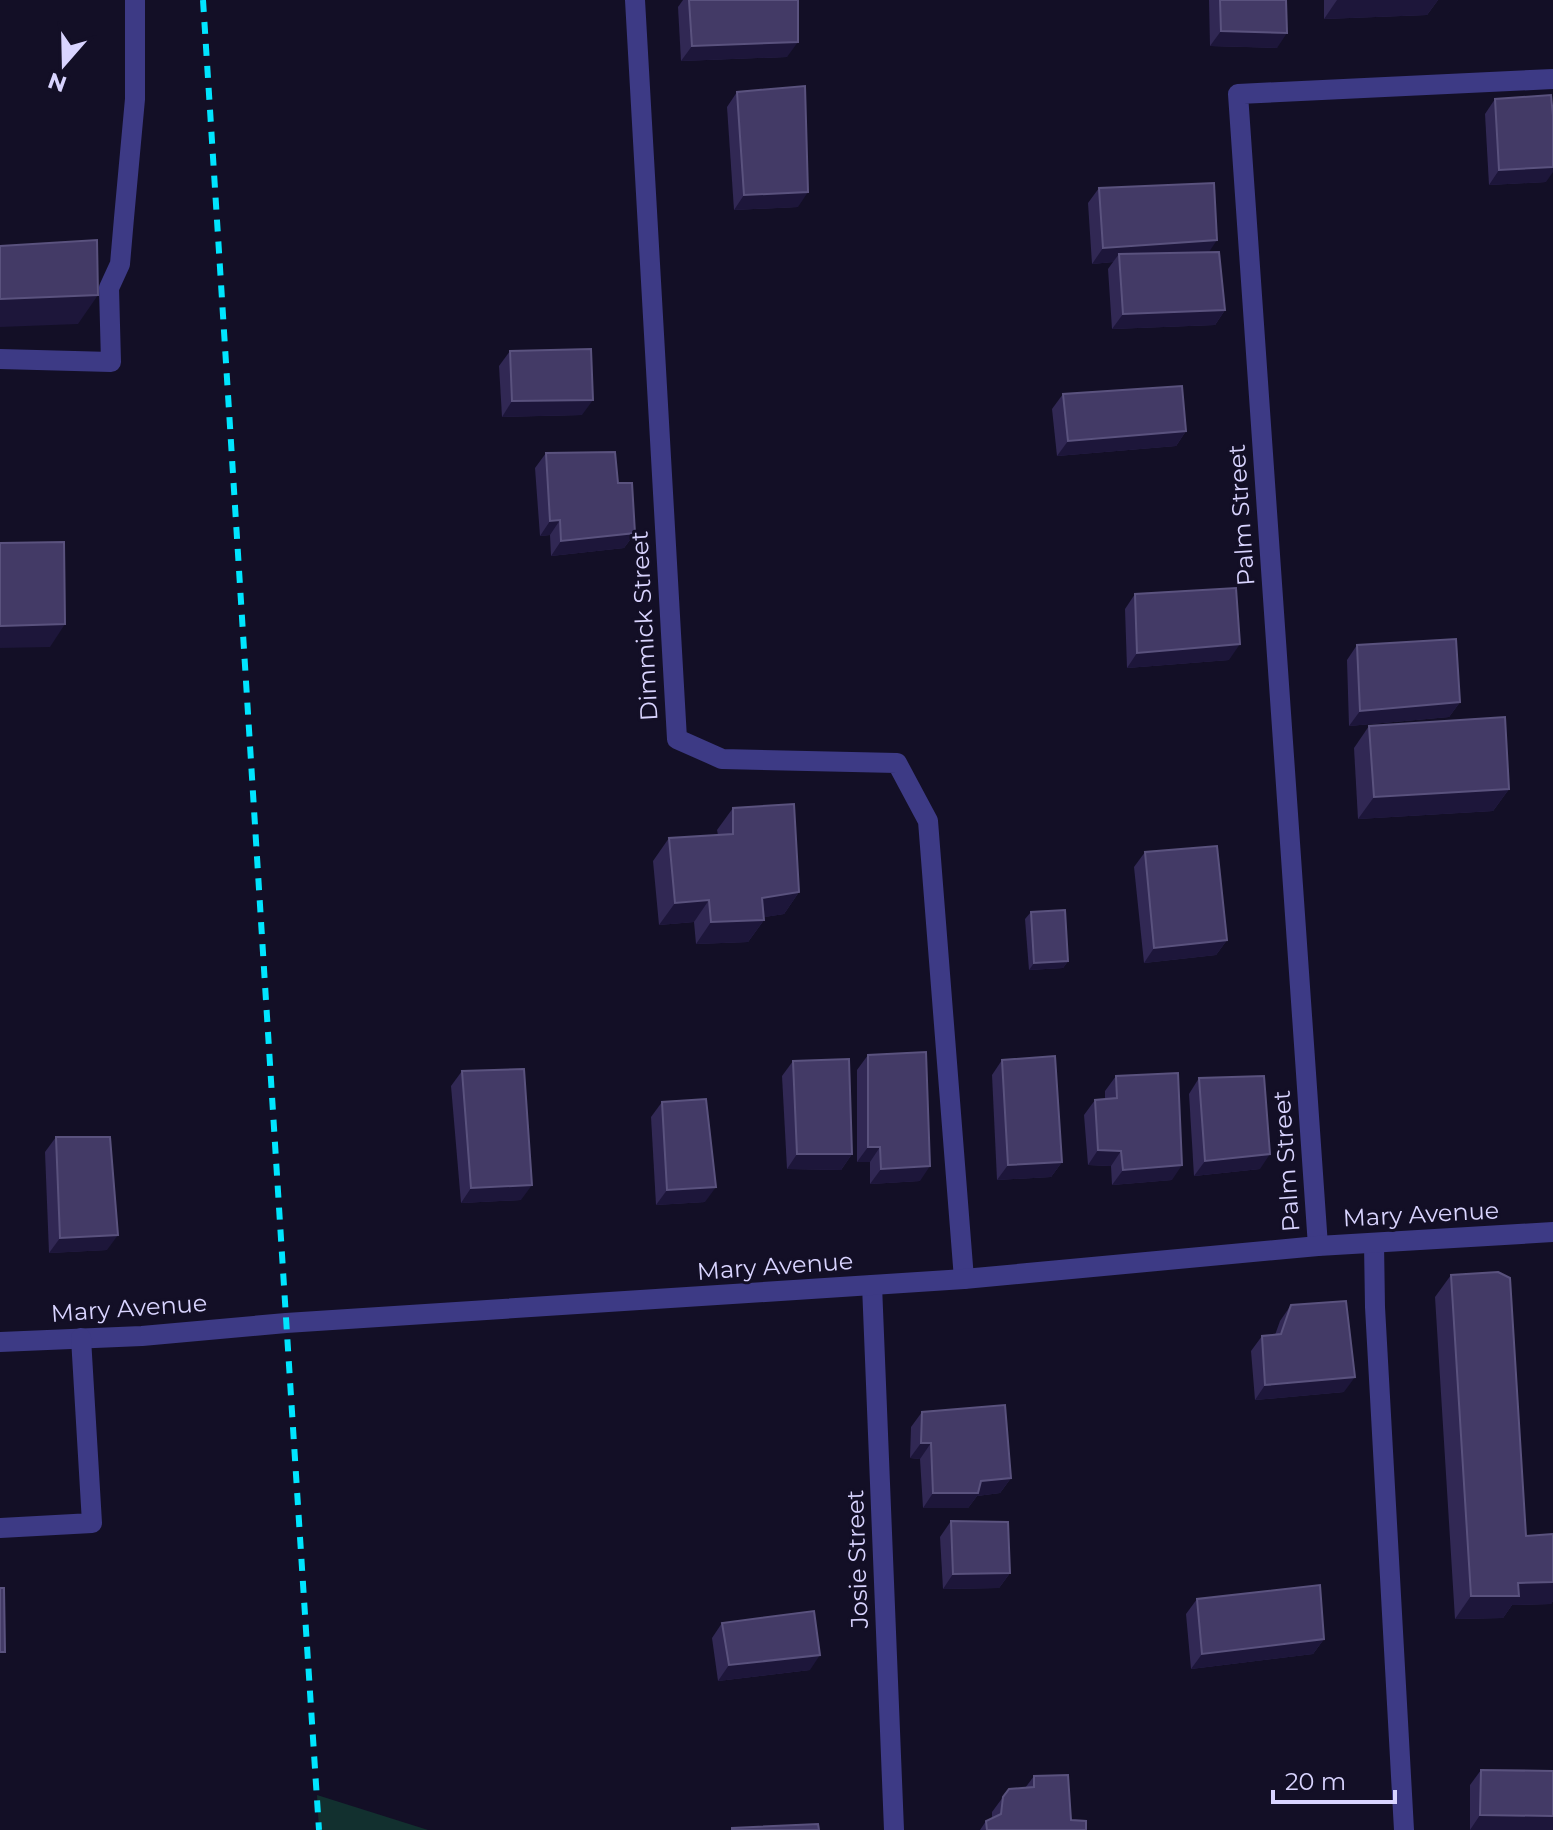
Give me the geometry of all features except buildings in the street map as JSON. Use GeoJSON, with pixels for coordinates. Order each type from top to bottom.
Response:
{"type":"FeatureCollection","features":[{"type":"Feature","properties":{"kind":"street"},"geometry":{"type":"LineString","coordinates":[[0,359],[111,362],[109,288],[120,264],[126,203],[135,99],[135,0]]}},
{"type":"Feature","properties":{"kind":"street","name":"Dimmick Street"},"geometry":{"type":"LineString","coordinates":[[635,0],[677,739],[722,759],[897,763],[928,821],[964,1279]]}},
{"type":"Feature","properties":{"kind":"street","name":"Palm Street"},"geometry":{"type":"LineString","coordinates":[[1318,1246],[1238,94],[1553,79]]}},
{"type":"Feature","properties":{"kind":"street","name":"Mary Avenue"},"geometry":{"type":"LineString","coordinates":[[0,1342],[142,1336],[301,1322],[964,1279],[1318,1246],[1553,1232]]}},
{"type":"Feature","properties":{"kind":"street"},"geometry":{"type":"LineString","coordinates":[[1374,1243],[1404,1830]]}},
{"type":"Feature","properties":{"kind":"street","name":"Josie Street"},"geometry":{"type":"LineString","coordinates":[[872,1285],[894,1830]]}},
{"type":"Feature","properties":{"kind":"street"},"geometry":{"type":"LineString","coordinates":[[0,1528],[92,1523],[81,1338]]}},
{"type":"Feature","properties":{"kind":"green space"},"geometry":{"type":"Polygon","coordinates":[[[317,1795],[428,1830],[319,1830],[317,1795]]]}},
{"type":"Feature","properties":{"kind":"railway"},"geometry":{"type":"LineString","coordinates":[[203,0],[319,1830]]}}]}
